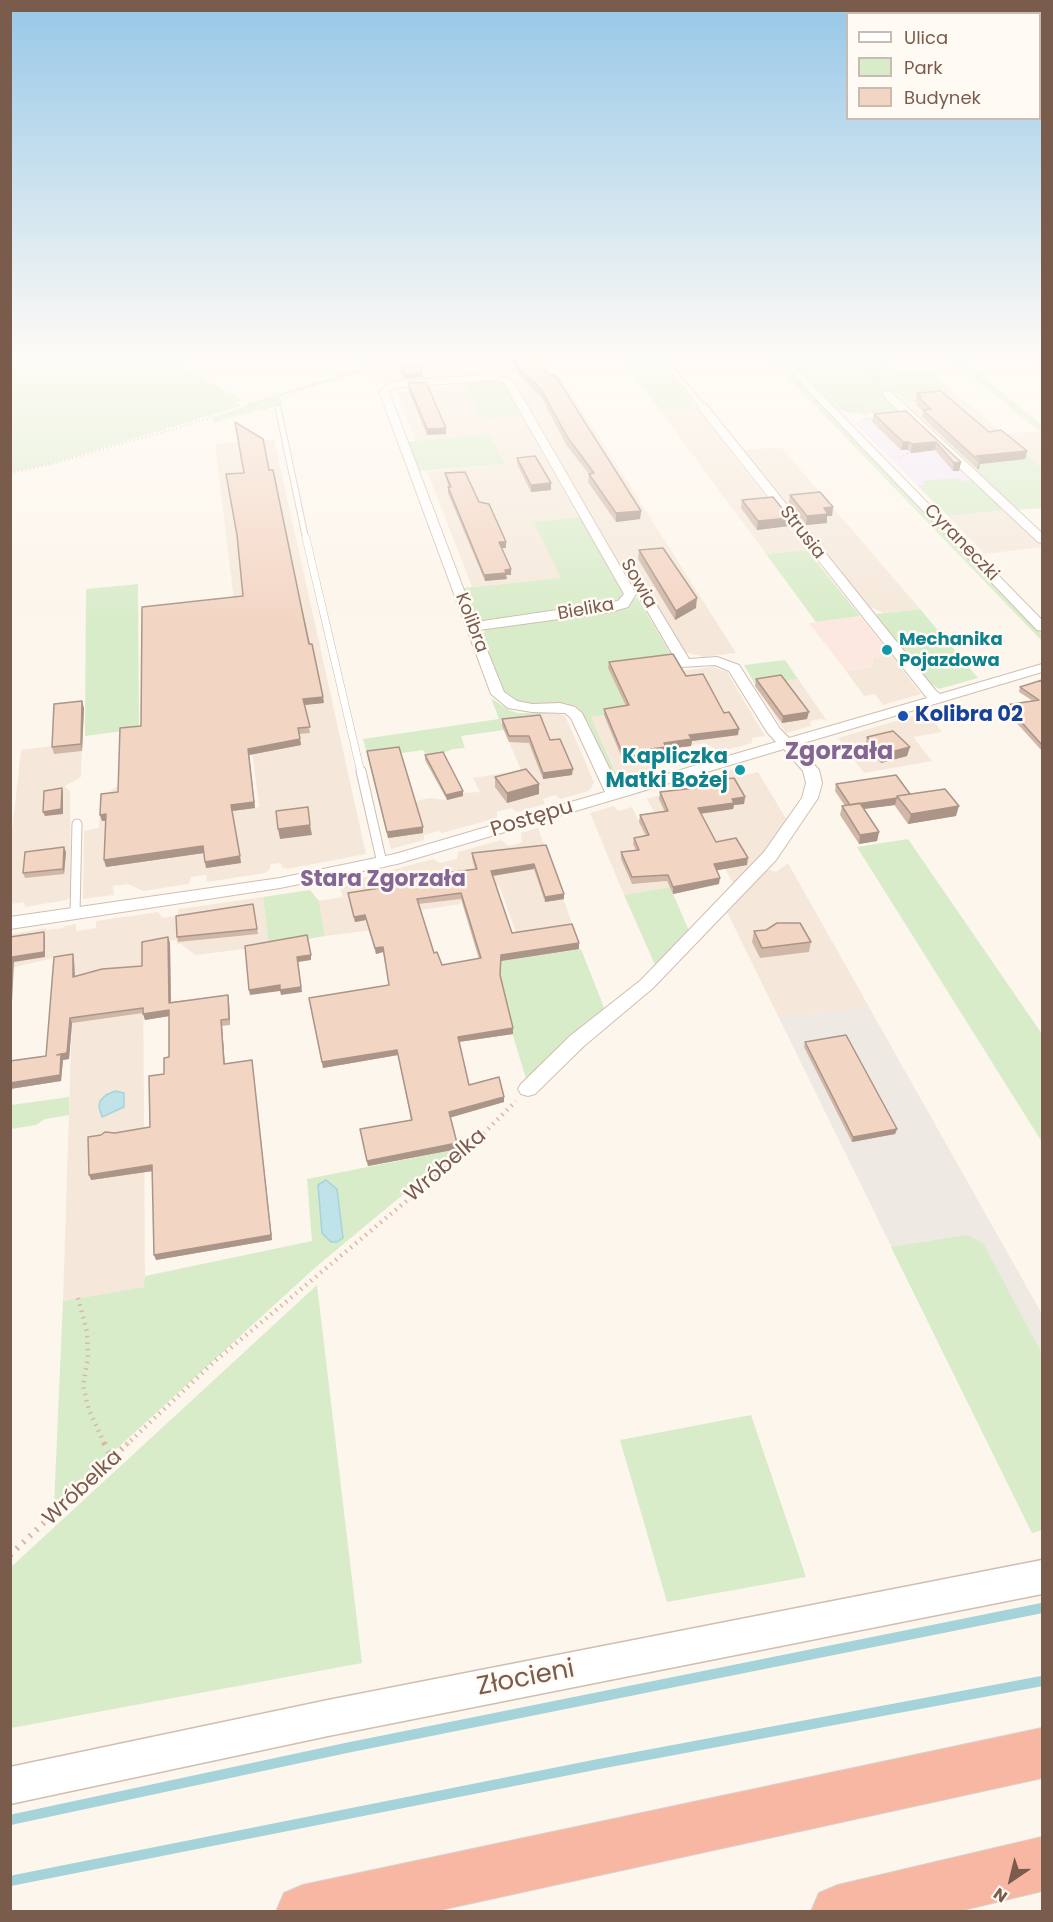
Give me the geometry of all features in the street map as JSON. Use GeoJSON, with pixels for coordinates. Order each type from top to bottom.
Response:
{"type":"FeatureCollection","features":[{"type":"Feature","properties":{"kind":"highway"},"geometry":{"type":"LineString","coordinates":[[303,1911],[1042,1753]]}},
{"type":"Feature","properties":{"kind":"highway"},"geometry":{"type":"LineString","coordinates":[[838,1911],[1042,1864]]}},
{"type":"Feature","properties":{"kind":"street","name":"Kolibra"},"geometry":{"type":"LineString","coordinates":[[404,446],[498,694],[513,705],[532,708],[560,707],[570,710],[577,716],[614,795]]}},
{"type":"Feature","properties":{"kind":"street","name":"Bielika"},"geometry":{"type":"LineString","coordinates":[[471,627],[611,608],[622,604],[630,594],[548,446]]}},
{"type":"Feature","properties":{"kind":"street","name":"Sowia"},"geometry":{"type":"LineString","coordinates":[[551,446],[685,664],[717,661],[734,668],[774,732],[786,744]]}},
{"type":"Feature","properties":{"kind":"street","name":"Strusia"},"geometry":{"type":"LineString","coordinates":[[733,446],[851,595],[931,693],[939,699]]}},
{"type":"Feature","properties":{"kind":"street","name":"Cyraneczki"},"geometry":{"type":"LineString","coordinates":[[866,446],[1042,627]]}},
{"type":"Feature","properties":{"kind":"street"},"geometry":{"type":"LineString","coordinates":[[942,446],[1042,539]]}},
{"type":"Feature","properties":{"kind":"street","name":"Postępu"},"geometry":{"type":"LineString","coordinates":[[10,923],[280,884],[382,863],[1042,668]]}},
{"type":"Feature","properties":{"kind":"street"},"geometry":{"type":"LineString","coordinates":[[528,1089],[577,1041],[647,984],[770,856],[810,798],[814,783],[808,765],[786,744]]}},
{"type":"Feature","properties":{"kind":"street","name":"Złocieni"},"geometry":{"type":"LineString","coordinates":[[10,1786],[340,1716],[1042,1577]]}},
{"type":"Feature","properties":{"kind":"lane"},"geometry":{"type":"LineString","coordinates":[[286,446],[382,863]]}},
{"type":"Feature","properties":{"kind":"lane"},"geometry":{"type":"LineString","coordinates":[[75,914],[77,824]]}},
{"type":"Feature","properties":{"kind":"path"},"geometry":{"type":"LineString","coordinates":[[10,473],[52,464],[115,446]]}},
{"type":"Feature","properties":{"kind":"path","name":"Wróbelka"},"geometry":{"type":"LineString","coordinates":[[10,1555],[114,1460],[215,1361],[465,1152],[528,1089]]}},
{"type":"Feature","properties":{"kind":"path"},"geometry":{"type":"LineString","coordinates":[[78,1298],[87,1332],[88,1357],[83,1386],[99,1435],[114,1460]]}},
{"type":"Feature","properties":{"kind":"shaded area"},"geometry":{"type":"Polygon","coordinates":[[[215,446],[275,446],[366,854],[287,869],[282,867],[281,863],[270,864],[270,869],[265,873],[207,882],[206,875],[191,877],[189,884],[143,891],[128,884],[113,886],[114,895],[83,899],[84,831],[99,828],[100,799],[120,784],[212,813],[259,807],[215,446]]]}},
{"type":"Feature","properties":{"kind":"shaded area"},"geometry":{"type":"Polygon","coordinates":[[[495,446],[538,446],[579,518],[535,522],[562,578],[472,587],[427,471],[505,464],[495,446]]]}},
{"type":"Feature","properties":{"kind":"shaded area"},"geometry":{"type":"Polygon","coordinates":[[[550,446],[605,446],[736,653],[703,657],[690,653],[671,655],[550,446]]]}},
{"type":"Feature","properties":{"kind":"shaded area"},"geometry":{"type":"Polygon","coordinates":[[[686,446],[726,446],[807,550],[766,554],[686,446]]]}},
{"type":"Feature","properties":{"kind":"shaded area"},"geometry":{"type":"Polygon","coordinates":[[[878,446],[937,446],[1005,510],[948,516],[878,446]]]}},
{"type":"Feature","properties":{"kind":"shaded area"},"geometry":{"type":"Polygon","coordinates":[[[949,446],[1042,446],[1042,468],[1038,464],[975,470],[949,446]]]}},
{"type":"Feature","properties":{"kind":"shaded area"},"geometry":{"type":"Polygon","coordinates":[[[781,447],[920,609],[884,613],[868,606],[743,450],[781,447]]]}},
{"type":"Feature","properties":{"kind":"shaded area"},"geometry":{"type":"Polygon","coordinates":[[[1005,510],[1042,544],[1042,547],[985,554],[948,516],[1005,510]]]}},
{"type":"Feature","properties":{"kind":"shaded area"},"geometry":{"type":"Polygon","coordinates":[[[860,616],[892,656],[873,658],[872,667],[846,671],[809,623],[860,616]]]}},
{"type":"Feature","properties":{"kind":"shaded area"},"geometry":{"type":"Polygon","coordinates":[[[892,656],[921,694],[883,705],[875,694],[864,696],[846,671],[872,667],[873,658],[892,656]]]}},
{"type":"Feature","properties":{"kind":"shaded area"},"geometry":{"type":"Polygon","coordinates":[[[713,667],[727,672],[765,736],[752,738],[752,743],[719,752],[705,743],[664,749],[679,671],[713,667]]]}},
{"type":"Feature","properties":{"kind":"shaded area"},"geometry":{"type":"Polygon","coordinates":[[[798,679],[827,721],[821,719],[810,721],[811,726],[786,733],[755,686],[798,679]]]}},
{"type":"Feature","properties":{"kind":"shaded area"},"geometry":{"type":"Polygon","coordinates":[[[630,712],[659,769],[633,778],[630,773],[618,776],[591,717],[630,712]]]}},
{"type":"Feature","properties":{"kind":"shaded area"},"geometry":{"type":"Polygon","coordinates":[[[927,712],[942,732],[913,737],[932,761],[864,773],[838,738],[927,712]]]}},
{"type":"Feature","properties":{"kind":"shaded area"},"geometry":{"type":"Polygon","coordinates":[[[556,713],[565,716],[583,756],[594,783],[589,791],[560,799],[555,795],[543,799],[545,804],[517,812],[511,808],[497,812],[497,818],[442,833],[438,831],[424,835],[424,840],[391,849],[381,809],[429,798],[447,800],[461,793],[480,792],[473,778],[521,770],[499,719],[556,713]]]}},
{"type":"Feature","properties":{"kind":"shaded area"},"geometry":{"type":"Polygon","coordinates":[[[82,742],[81,777],[65,786],[70,791],[71,895],[67,900],[25,907],[24,902],[11,904],[11,840],[21,750],[82,742]]]}},
{"type":"Feature","properties":{"kind":"shaded area"},"geometry":{"type":"Polygon","coordinates":[[[734,769],[740,776],[758,772],[788,822],[774,842],[734,885],[717,854],[680,859],[647,799],[684,788],[698,787],[695,781],[734,769]]]}},
{"type":"Feature","properties":{"kind":"shaded area"},"geometry":{"type":"Polygon","coordinates":[[[614,806],[618,811],[632,807],[670,887],[624,895],[590,813],[614,806]]]}},
{"type":"Feature","properties":{"kind":"shaded area"},"geometry":{"type":"Polygon","coordinates":[[[538,828],[573,926],[516,933],[499,885],[464,890],[460,904],[401,913],[405,926],[325,936],[319,901],[343,897],[339,884],[433,859],[440,863],[457,859],[458,852],[501,840],[508,846],[517,844],[522,842],[521,833],[538,828]]]}},
{"type":"Feature","properties":{"kind":"shaded area"},"geometry":{"type":"Polygon","coordinates":[[[788,863],[869,1007],[779,1018],[727,912],[767,869],[776,872],[788,863]]]}},
{"type":"Feature","properties":{"kind":"shaded area"},"geometry":{"type":"Polygon","coordinates":[[[263,897],[269,946],[195,955],[181,944],[177,944],[176,940],[143,945],[145,1287],[63,1301],[74,953],[11,968],[11,934],[46,928],[47,930],[63,928],[76,924],[76,931],[96,928],[96,921],[158,912],[162,918],[177,916],[179,909],[263,897]]]}},
{"type":"Feature","properties":{"kind":"shaded area"},"geometry":{"type":"Polygon","coordinates":[[[869,1007],[1042,1314],[1042,1530],[1032,1533],[779,1018],[869,1007]]]}},
{"type":"Feature","properties":{"kind":"green space"},"geometry":{"type":"Polygon","coordinates":[[[11,446],[110,446],[50,464],[11,472],[11,446]]]}},
{"type":"Feature","properties":{"kind":"green space"},"geometry":{"type":"Polygon","coordinates":[[[408,446],[495,446],[505,464],[418,471],[408,446]]]}},
{"type":"Feature","properties":{"kind":"green space"},"geometry":{"type":"Polygon","coordinates":[[[854,446],[861,446],[1042,634],[1042,641],[854,446]]]}},
{"type":"Feature","properties":{"kind":"green space"},"geometry":{"type":"Polygon","coordinates":[[[949,446],[1017,446],[1042,468],[1042,508],[1015,510],[974,471],[983,463],[970,458],[965,460],[949,446]]]}},
{"type":"Feature","properties":{"kind":"green space"},"geometry":{"type":"Polygon","coordinates":[[[958,478],[962,481],[973,480],[1005,510],[948,516],[918,486],[925,485],[922,481],[958,478]]]}},
{"type":"Feature","properties":{"kind":"green space"},"geometry":{"type":"Polygon","coordinates":[[[583,517],[624,594],[620,600],[612,604],[482,622],[475,619],[463,588],[561,578],[534,522],[583,517]]]}},
{"type":"Feature","properties":{"kind":"green space"},"geometry":{"type":"Polygon","coordinates":[[[807,550],[860,616],[816,622],[766,554],[807,550]]]}},
{"type":"Feature","properties":{"kind":"green space"},"geometry":{"type":"Polygon","coordinates":[[[138,584],[139,729],[85,736],[86,589],[138,584]]]}},
{"type":"Feature","properties":{"kind":"green space"},"geometry":{"type":"Polygon","coordinates":[[[637,597],[671,655],[609,668],[630,712],[591,717],[620,782],[618,782],[614,780],[588,722],[579,709],[565,703],[521,703],[503,693],[482,636],[485,630],[491,627],[628,605],[637,597]]]}},
{"type":"Feature","properties":{"kind":"green space"},"geometry":{"type":"Polygon","coordinates":[[[920,609],[978,678],[939,689],[930,683],[876,614],[920,609]]]}},
{"type":"Feature","properties":{"kind":"green space"},"geometry":{"type":"Polygon","coordinates":[[[785,660],[798,679],[756,686],[744,665],[785,660]]]}},
{"type":"Feature","properties":{"kind":"green space"},"geometry":{"type":"Polygon","coordinates":[[[491,698],[518,713],[556,713],[500,719],[504,730],[461,736],[465,748],[453,749],[428,759],[423,750],[368,758],[363,739],[499,719],[491,698]]]}},
{"type":"Feature","properties":{"kind":"green space"},"geometry":{"type":"Polygon","coordinates":[[[908,839],[1042,1034],[1042,1142],[857,847],[908,839]]]}},
{"type":"Feature","properties":{"kind":"green space"},"geometry":{"type":"Polygon","coordinates":[[[670,887],[690,933],[656,967],[624,895],[670,887]]]}},
{"type":"Feature","properties":{"kind":"green space"},"geometry":{"type":"Polygon","coordinates":[[[310,890],[319,901],[325,936],[269,946],[263,897],[310,890]]]}},
{"type":"Feature","properties":{"kind":"green space"},"geometry":{"type":"Polygon","coordinates":[[[581,949],[605,1010],[527,1082],[500,993],[501,961],[581,949]]]}},
{"type":"Feature","properties":{"kind":"green space"},"geometry":{"type":"Polygon","coordinates":[[[69,1097],[69,1115],[45,1119],[36,1125],[11,1129],[11,1105],[69,1097]]]}},
{"type":"Feature","properties":{"kind":"green space"},"geometry":{"type":"Polygon","coordinates":[[[458,1149],[317,1266],[54,1506],[63,1301],[144,1287],[145,1276],[312,1241],[307,1179],[458,1149]]]}},
{"type":"Feature","properties":{"kind":"green space"},"geometry":{"type":"Polygon","coordinates":[[[967,1235],[983,1243],[1042,1354],[1042,1530],[1032,1533],[891,1247],[967,1235]]]}},
{"type":"Feature","properties":{"kind":"green space"},"geometry":{"type":"Polygon","coordinates":[[[317,1285],[362,1663],[11,1728],[11,1567],[317,1285]]]}},
{"type":"Feature","properties":{"kind":"green space"},"geometry":{"type":"Polygon","coordinates":[[[751,1415],[806,1577],[667,1602],[620,1440],[751,1415]]]}},
{"type":"Feature","properties":{"kind":"water"},"geometry":{"type":"Polygon","coordinates":[[[115,1091],[124,1093],[124,1107],[102,1117],[100,1101],[115,1091]]]}},
{"type":"Feature","properties":{"kind":"water"},"geometry":{"type":"Polygon","coordinates":[[[326,1180],[337,1189],[343,1238],[337,1242],[331,1242],[322,1233],[318,1185],[326,1180]]]}},
{"type":"Feature","properties":{"kind":"building"},"geometry":{"type":"Polygon","coordinates":[[[239,446],[264,446],[269,470],[273,470],[309,644],[312,644],[323,697],[303,699],[310,727],[298,728],[300,739],[248,749],[254,802],[231,805],[240,856],[205,862],[203,846],[104,860],[106,814],[100,815],[101,794],[118,792],[120,728],[141,726],[142,607],[243,596],[237,535],[226,474],[244,473],[239,446]]]}},
{"type":"Feature","properties":{"kind":"building"},"geometry":{"type":"Polygon","coordinates":[[[574,446],[600,446],[641,511],[616,513],[589,474],[594,473],[574,446]]]}},
{"type":"Feature","properties":{"kind":"building"},"geometry":{"type":"Polygon","coordinates":[[[939,446],[943,446],[961,462],[954,463],[939,446]]]}},
{"type":"Feature","properties":{"kind":"building"},"geometry":{"type":"Polygon","coordinates":[[[962,446],[1020,446],[1027,451],[976,456],[981,460],[979,461],[962,446]]]}},
{"type":"Feature","properties":{"kind":"building"},"geometry":{"type":"Polygon","coordinates":[[[535,456],[551,483],[531,485],[517,458],[535,456]]]}},
{"type":"Feature","properties":{"kind":"building"},"geometry":{"type":"Polygon","coordinates":[[[465,472],[479,502],[489,504],[506,542],[499,542],[511,569],[505,570],[506,573],[484,575],[448,487],[451,487],[445,473],[465,472]]]}},
{"type":"Feature","properties":{"kind":"building"},"geometry":{"type":"Polygon","coordinates":[[[820,492],[833,507],[824,508],[828,514],[807,516],[790,495],[820,492]]]}},
{"type":"Feature","properties":{"kind":"building"},"geometry":{"type":"Polygon","coordinates":[[[773,497],[790,518],[758,521],[742,500],[773,497]]]}},
{"type":"Feature","properties":{"kind":"building"},"geometry":{"type":"Polygon","coordinates":[[[663,548],[697,598],[676,611],[639,550],[663,548]]]}},
{"type":"Feature","properties":{"kind":"building"},"geometry":{"type":"Polygon","coordinates":[[[673,654],[686,676],[703,674],[724,713],[729,712],[739,729],[689,735],[692,739],[664,743],[666,747],[651,749],[653,754],[624,757],[604,709],[629,705],[609,662],[673,654]]]}},
{"type":"Feature","properties":{"kind":"building"},"geometry":{"type":"Polygon","coordinates":[[[781,675],[809,712],[783,716],[756,679],[781,675]]]}},
{"type":"Feature","properties":{"kind":"building"},"geometry":{"type":"Polygon","coordinates":[[[1042,680],[1042,745],[1006,705],[1039,700],[1020,687],[1042,680]]]}},
{"type":"Feature","properties":{"kind":"building"},"geometry":{"type":"Polygon","coordinates":[[[82,701],[81,744],[52,747],[54,704],[82,701]]]}},
{"type":"Feature","properties":{"kind":"building"},"geometry":{"type":"Polygon","coordinates":[[[540,715],[550,740],[560,739],[573,769],[543,773],[529,736],[509,736],[502,719],[540,715]]]}},
{"type":"Feature","properties":{"kind":"building"},"geometry":{"type":"Polygon","coordinates":[[[893,731],[910,747],[883,754],[867,737],[893,731]]]}},
{"type":"Feature","properties":{"kind":"building"},"geometry":{"type":"Polygon","coordinates":[[[399,747],[423,827],[387,832],[367,751],[399,747]]]}},
{"type":"Feature","properties":{"kind":"building"},"geometry":{"type":"Polygon","coordinates":[[[443,752],[463,791],[446,795],[425,755],[443,752]]]}},
{"type":"Feature","properties":{"kind":"building"},"geometry":{"type":"Polygon","coordinates":[[[526,769],[539,784],[507,793],[495,777],[526,769]]]}},
{"type":"Feature","properties":{"kind":"building"},"geometry":{"type":"Polygon","coordinates":[[[896,775],[910,794],[850,805],[836,784],[896,775]]]}},
{"type":"Feature","properties":{"kind":"building"},"geometry":{"type":"Polygon","coordinates":[[[734,778],[745,797],[732,799],[734,803],[698,808],[716,842],[736,838],[748,858],[714,864],[720,878],[673,887],[668,875],[632,877],[621,852],[639,850],[634,838],[649,835],[640,815],[668,811],[660,792],[703,787],[700,782],[734,778]]]}},
{"type":"Feature","properties":{"kind":"building"},"geometry":{"type":"Polygon","coordinates":[[[62,788],[61,809],[43,812],[44,791],[62,788]]]}},
{"type":"Feature","properties":{"kind":"building"},"geometry":{"type":"Polygon","coordinates":[[[945,789],[959,806],[911,814],[897,796],[945,789]]]}},
{"type":"Feature","properties":{"kind":"building"},"geometry":{"type":"Polygon","coordinates":[[[860,803],[879,832],[860,835],[842,806],[860,803]]]}},
{"type":"Feature","properties":{"kind":"building"},"geometry":{"type":"Polygon","coordinates":[[[308,807],[310,825],[278,829],[276,811],[308,807]]]}},
{"type":"Feature","properties":{"kind":"building"},"geometry":{"type":"Polygon","coordinates":[[[546,845],[564,894],[545,897],[534,864],[491,871],[512,933],[572,924],[579,943],[501,955],[500,975],[513,1028],[458,1037],[469,1085],[499,1077],[504,1097],[449,1112],[457,1143],[367,1161],[360,1129],[412,1120],[397,1050],[322,1062],[309,998],[389,985],[383,947],[375,948],[365,915],[354,917],[348,893],[405,884],[404,878],[477,869],[472,853],[546,845]],[[461,893],[417,899],[434,953],[437,952],[442,965],[481,958],[461,893]]]}},
{"type":"Feature","properties":{"kind":"building"},"geometry":{"type":"Polygon","coordinates":[[[64,847],[63,869],[23,873],[25,852],[64,847]]]}},
{"type":"Feature","properties":{"kind":"building"},"geometry":{"type":"Polygon","coordinates":[[[253,904],[257,929],[177,937],[176,916],[253,904]]]}},
{"type":"Feature","properties":{"kind":"building"},"geometry":{"type":"Polygon","coordinates":[[[777,923],[800,923],[811,942],[762,948],[754,931],[766,930],[777,923]]]}},
{"type":"Feature","properties":{"kind":"building"},"geometry":{"type":"Polygon","coordinates":[[[44,932],[44,952],[12,957],[10,997],[10,937],[44,932]]]}},
{"type":"Feature","properties":{"kind":"building"},"geometry":{"type":"Polygon","coordinates":[[[307,935],[311,955],[297,957],[301,987],[280,990],[280,985],[249,990],[245,946],[307,935]]]}},
{"type":"Feature","properties":{"kind":"building"},"geometry":{"type":"Polygon","coordinates":[[[168,937],[169,1003],[228,995],[229,1019],[221,1020],[224,1064],[252,1060],[271,1235],[154,1255],[152,1165],[89,1175],[88,1137],[105,1132],[115,1133],[150,1127],[149,1076],[164,1074],[164,1058],[169,1057],[169,1010],[143,1014],[143,1008],[70,1018],[67,1053],[61,1054],[60,1075],[10,1083],[10,1061],[46,1056],[54,957],[73,954],[73,977],[102,969],[142,966],[142,942],[168,937]]]}},
{"type":"Feature","properties":{"kind":"building"},"geometry":{"type":"Polygon","coordinates":[[[846,1035],[897,1129],[853,1137],[805,1042],[846,1035]]]}},
{"type":"Feature","properties":{"kind":"waterway"},"geometry":{"type":"LineString","coordinates":[[10,1820],[346,1748],[1042,1608]]}},
{"type":"Feature","properties":{"kind":"waterway"},"geometry":{"type":"LineString","coordinates":[[10,1881],[599,1764],[1042,1681]]}},
{"type":"Feature","properties":{"kind":"place","name":"Mechanika Pojazdowa"},"geometry":{"type":"Point","coordinates":[887,650]}},
{"type":"Feature","properties":{"kind":"place","name":"Kolibra 02"},"geometry":{"type":"Point","coordinates":[903,716]}},
{"type":"Feature","properties":{"kind":"place","name":"Kapliczka Matki Bożej"},"geometry":{"type":"Point","coordinates":[740,770]}},
{"type":"Feature","properties":{"kind":"district","name":"Zgorzała"},"geometry":{"type":"Point","coordinates":[839,753]}},
{"type":"Feature","properties":{"kind":"district","name":"Stara Zgorzała"},"geometry":{"type":"Point","coordinates":[383,880]}}]}
